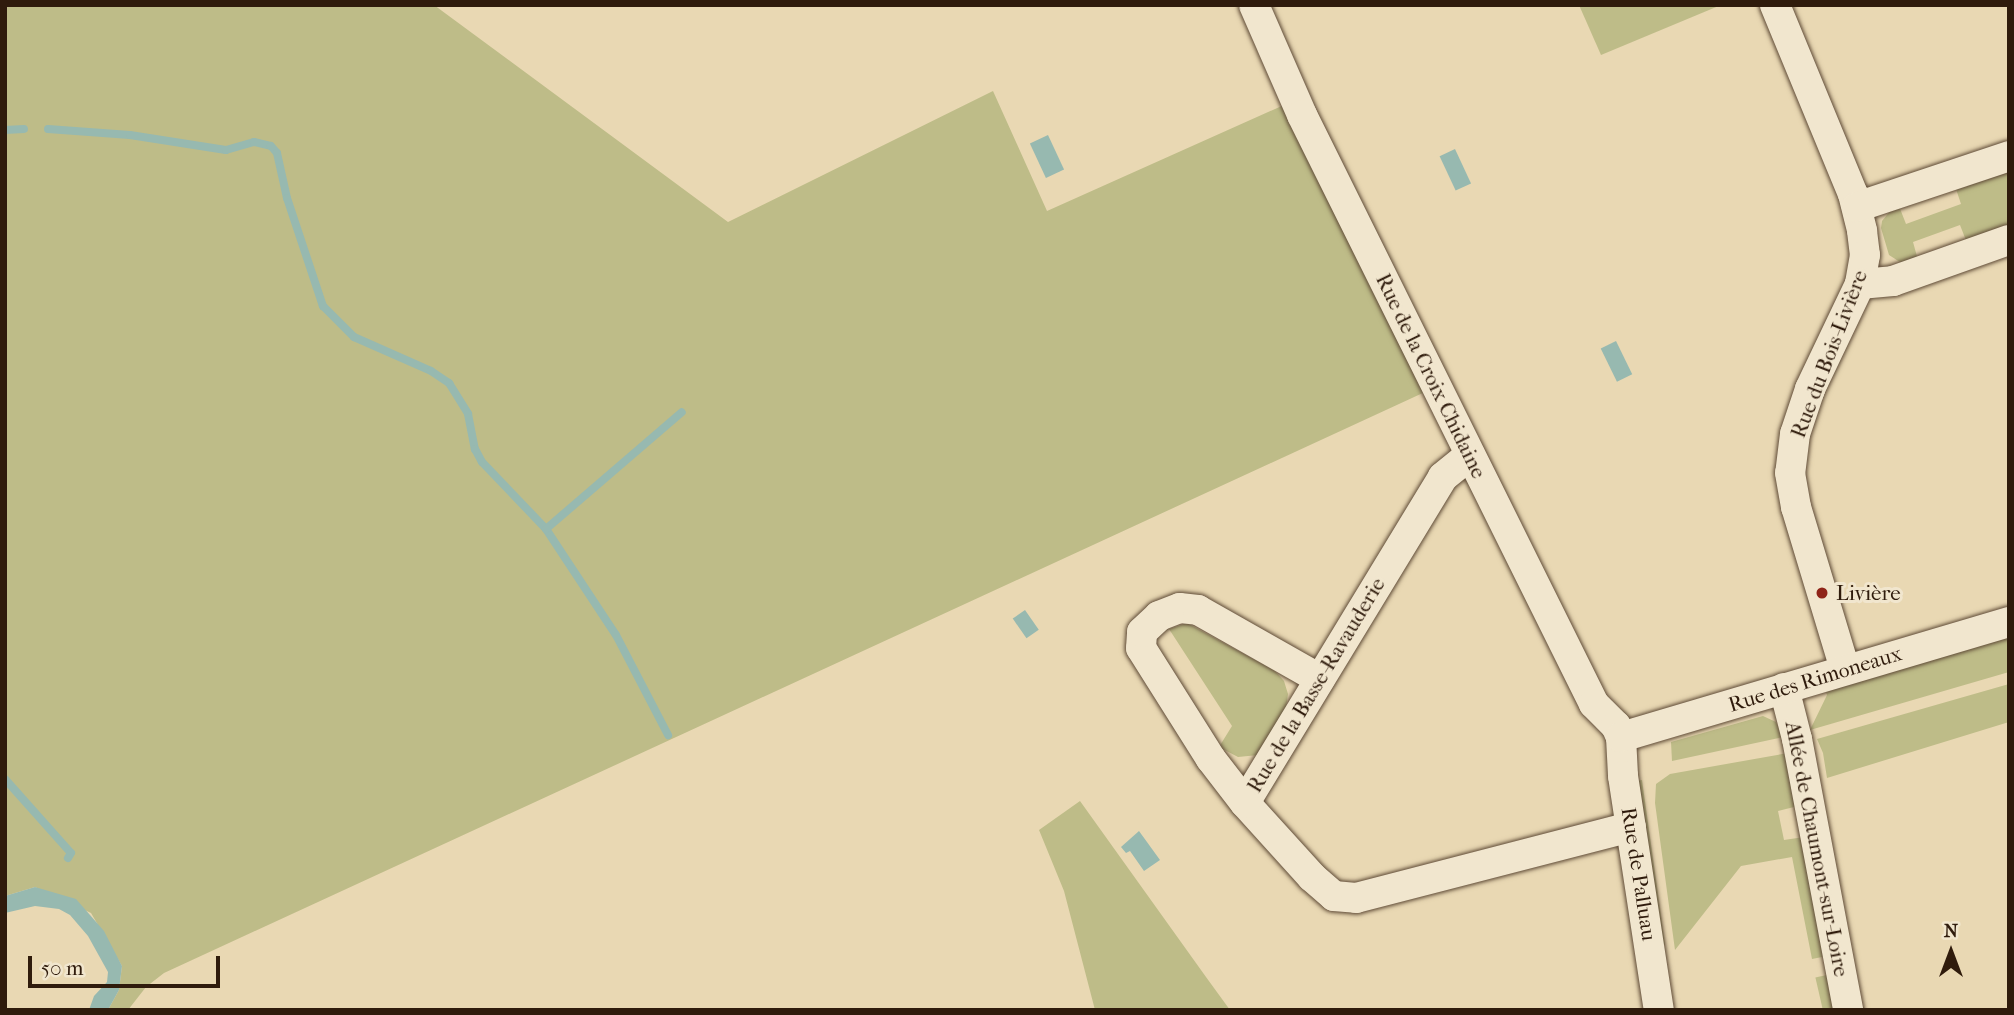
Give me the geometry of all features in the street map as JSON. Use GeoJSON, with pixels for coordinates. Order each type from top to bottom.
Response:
{"type":"FeatureCollection","features":[{"type":"Feature","properties":{"kind":"street","name":"Rue de la Croix Chidaine"},"geometry":{"type":"LineString","coordinates":[[1254,5],[1301,115],[1594,704],[1616,726],[1621,737]]}},
{"type":"Feature","properties":{"kind":"street","name":"Rue du Bois-Livière"},"geometry":{"type":"LineString","coordinates":[[1775,5],[1857,207],[1865,255],[1860,284],[1810,389],[1795,434],[1790,473],[1796,507],[1845,669]]}},
{"type":"Feature","properties":{"kind":"street"},"geometry":{"type":"LineString","coordinates":[[1857,207],[2009,156]]}},
{"type":"Feature","properties":{"kind":"street"},"geometry":{"type":"LineString","coordinates":[[1860,284],[1893,281],[2009,240]]}},
{"type":"Feature","properties":{"kind":"street","name":"Rue de la Basse-Ravauderie"},"geometry":{"type":"LineString","coordinates":[[1470,456],[1443,477],[1245,803],[1312,877],[1335,896],[1356,898],[1631,827]]}},
{"type":"Feature","properties":{"kind":"street"},"geometry":{"type":"LineString","coordinates":[[1245,803],[1211,759],[1141,648],[1142,632],[1159,616],[1180,608],[1198,610],[1320,679]]}},
{"type":"Feature","properties":{"kind":"street","name":"Rue des Rimoneaux"},"geometry":{"type":"LineString","coordinates":[[1621,737],[2009,622]]}},
{"type":"Feature","properties":{"kind":"street","name":"Allée de Chaumont-sur-Loire"},"geometry":{"type":"LineString","coordinates":[[1784,688],[1797,740],[1848,1010]]}},
{"type":"Feature","properties":{"kind":"street","name":"Rue de Palluau"},"geometry":{"type":"LineString","coordinates":[[1621,737],[1623,776],[1659,1010]]}},
{"type":"Feature","properties":{"kind":"shaded area"},"geometry":{"type":"Polygon","coordinates":[[[5,5],[434,5],[728,222],[993,91],[1047,211],[1284,105],[1425,392],[164,973],[146,987],[128,1010],[108,1010],[119,990],[122,966],[91,913],[35,887],[5,896],[5,5]]]}},
{"type":"Feature","properties":{"kind":"shaded area"},"geometry":{"type":"Polygon","coordinates":[[[1579,5],[1721,5],[1601,55],[1579,5]]]}},
{"type":"Feature","properties":{"kind":"shaded area"},"geometry":{"type":"Polygon","coordinates":[[[2009,167],[2009,229],[1967,243],[1960,225],[1913,242],[1918,260],[1903,264],[1889,255],[1881,228],[1882,221],[1891,210],[1899,206],[1906,224],[1961,204],[1955,186],[2009,167]]]}},
{"type":"Feature","properties":{"kind":"shaded area"},"geometry":{"type":"Polygon","coordinates":[[[1187,623],[1275,671],[1284,681],[1288,694],[1286,708],[1258,755],[1238,757],[1219,747],[1232,726],[1169,629],[1187,623]]]}},
{"type":"Feature","properties":{"kind":"shaded area"},"geometry":{"type":"Polygon","coordinates":[[[2009,635],[2009,672],[1810,730],[1827,695],[1825,689],[2009,635]]]}},
{"type":"Feature","properties":{"kind":"shaded area"},"geometry":{"type":"Polygon","coordinates":[[[2009,684],[2009,722],[1827,778],[1823,753],[1817,739],[2009,684]]]}},
{"type":"Feature","properties":{"kind":"shaded area"},"geometry":{"type":"Polygon","coordinates":[[[1763,716],[1776,722],[1783,737],[1672,761],[1671,742],[1763,716]]]}},
{"type":"Feature","properties":{"kind":"shaded area"},"geometry":{"type":"Polygon","coordinates":[[[1788,753],[1798,806],[1778,811],[1784,840],[1804,837],[1827,956],[1812,959],[1792,857],[1741,866],[1675,950],[1655,803],[1656,784],[1670,774],[1788,753]]]}},
{"type":"Feature","properties":{"kind":"shaded area"},"geometry":{"type":"Polygon","coordinates":[[[1642,780],[1665,944],[1658,945],[1635,781],[1642,780]]]}},
{"type":"Feature","properties":{"kind":"shaded area"},"geometry":{"type":"Polygon","coordinates":[[[1080,801],[1230,1010],[1095,1010],[1064,891],[1039,830],[1080,801]]]}},
{"type":"Feature","properties":{"kind":"shaded area"},"geometry":{"type":"Polygon","coordinates":[[[1831,974],[1839,1010],[1823,1010],[1815,978],[1831,974]]]}},
{"type":"Feature","properties":{"kind":"water"},"geometry":{"type":"Polygon","coordinates":[[[1048,135],[1064,169],[1046,178],[1030,143],[1048,135]]]}},
{"type":"Feature","properties":{"kind":"water"},"geometry":{"type":"Polygon","coordinates":[[[1455,149],[1471,183],[1456,191],[1440,156],[1455,149]]]}},
{"type":"Feature","properties":{"kind":"water"},"geometry":{"type":"Polygon","coordinates":[[[1616,341],[1632,374],[1617,382],[1601,348],[1616,341]]]}},
{"type":"Feature","properties":{"kind":"water"},"geometry":{"type":"Polygon","coordinates":[[[1025,610],[1039,630],[1026,638],[1013,619],[1025,610]]]}},
{"type":"Feature","properties":{"kind":"water"},"geometry":{"type":"Polygon","coordinates":[[[1139,831],[1160,860],[1144,871],[1130,851],[1126,853],[1121,847],[1139,831]]]}},
{"type":"Feature","properties":{"kind":"water"},"geometry":{"type":"Polygon","coordinates":[[[35,887],[76,899],[104,931],[122,966],[119,990],[108,1010],[89,1010],[94,996],[107,982],[108,972],[88,936],[70,915],[59,909],[35,906],[5,913],[5,896],[35,887]]]}},
{"type":"Feature","properties":{"kind":"waterway"},"geometry":{"type":"LineString","coordinates":[[5,130],[24,129]]}},
{"type":"Feature","properties":{"kind":"waterway"},"geometry":{"type":"LineString","coordinates":[[48,129],[130,135],[226,150],[254,142],[271,146],[277,153],[287,198],[323,306],[354,337],[431,371],[449,383],[468,414],[475,449],[482,462],[546,529],[616,635],[668,735]]}},
{"type":"Feature","properties":{"kind":"waterway"},"geometry":{"type":"LineString","coordinates":[[546,529],[682,412]]}},
{"type":"Feature","properties":{"kind":"waterway"},"geometry":{"type":"LineString","coordinates":[[5,779],[71,853],[68,858]]}},
{"type":"Feature","properties":{"kind":"place","name":"Livière"},"geometry":{"type":"Point","coordinates":[1822,593]}}]}
